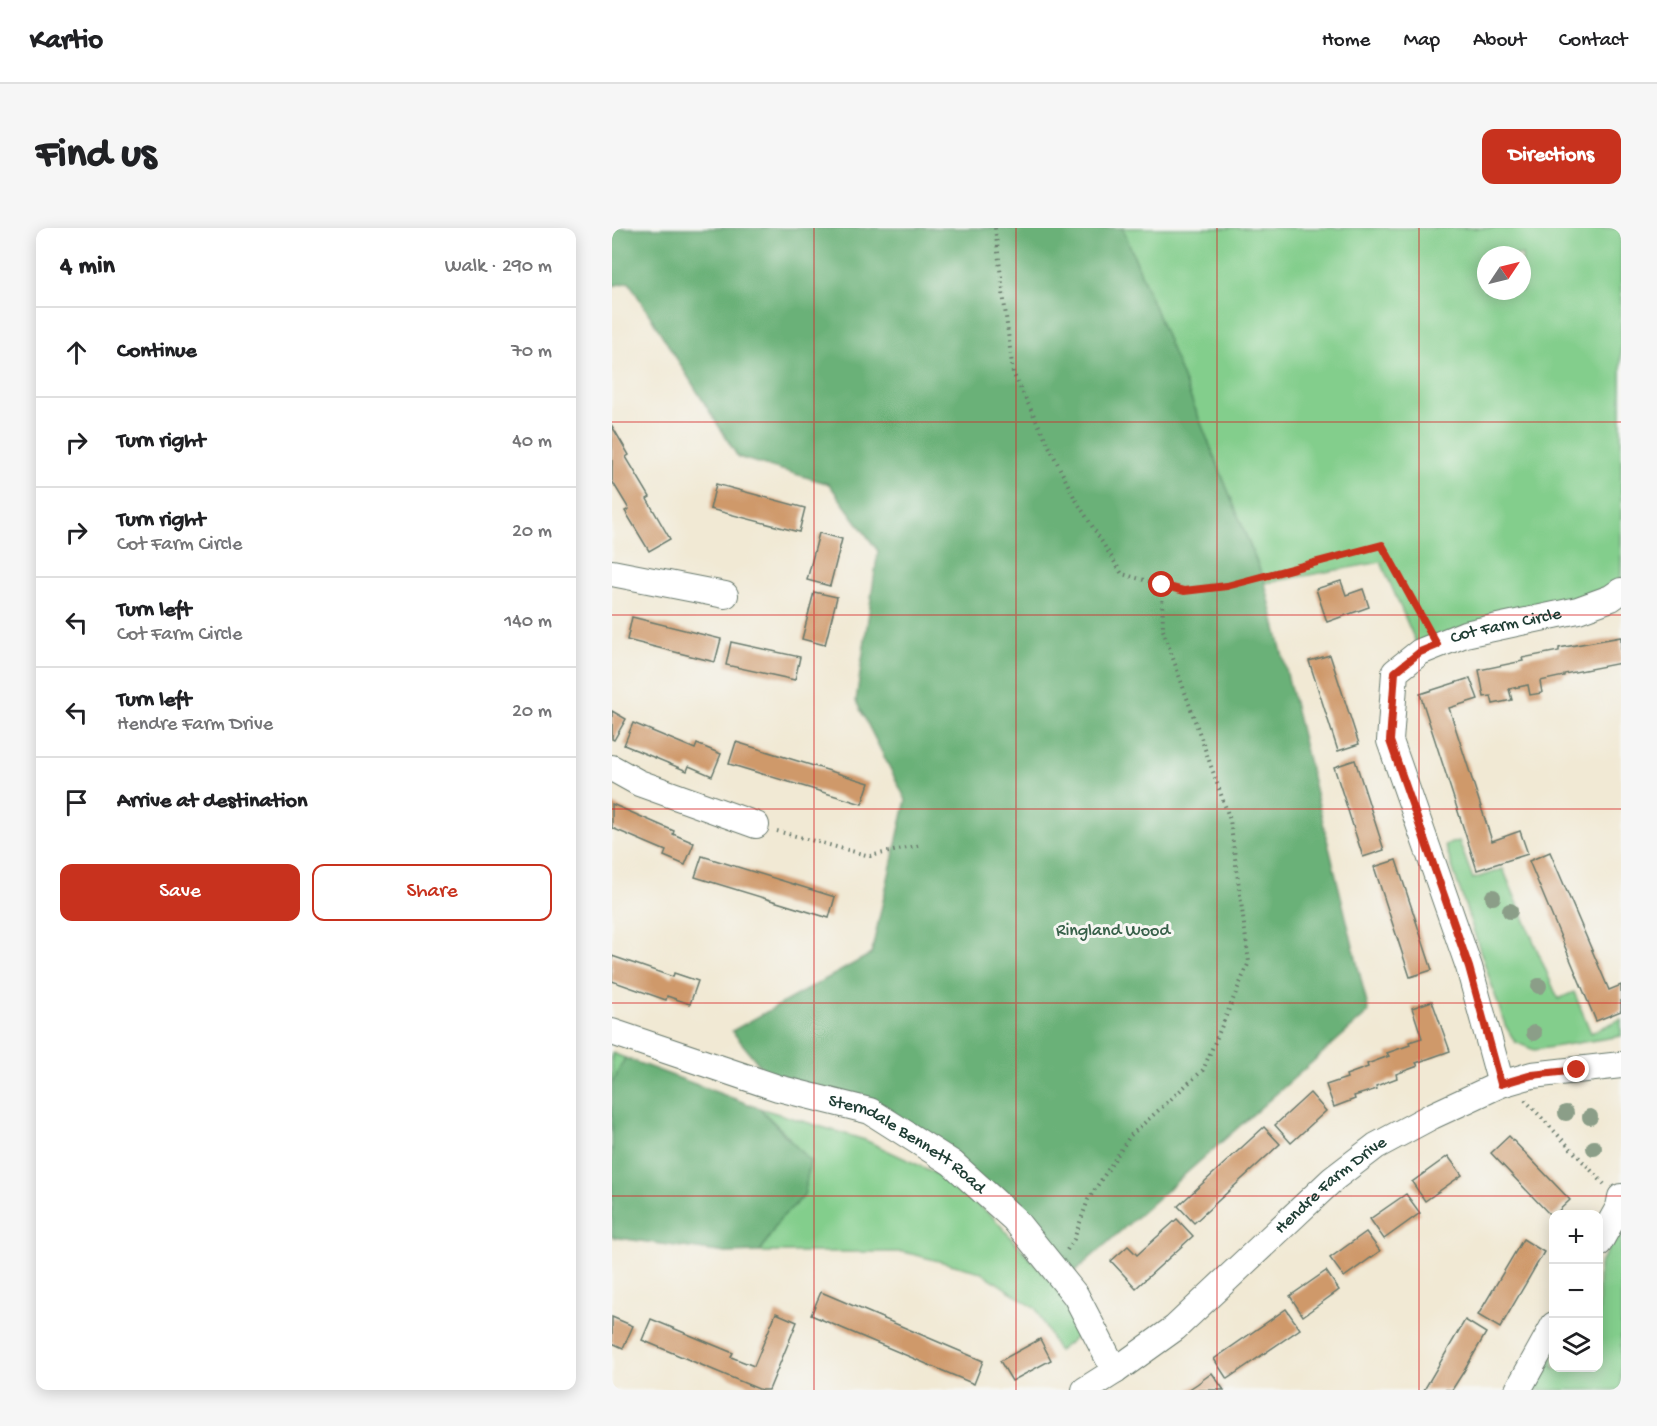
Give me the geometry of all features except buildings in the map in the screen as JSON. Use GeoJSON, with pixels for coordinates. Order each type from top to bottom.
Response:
{"type":"FeatureCollection","features":[{"type":"Feature","properties":{"kind":"street"},"geometry":{"type":"LineString","coordinates":[[612,573],[725,595]]}},
{"type":"Feature","properties":{"kind":"street","name":"Cot Farm Circle"},"geometry":{"type":"LineString","coordinates":[[1505,1083],[1469,967],[1390,741],[1395,672],[1420,652],[1465,634],[1578,610],[1611,598],[1621,591]]}},
{"type":"Feature","properties":{"kind":"street"},"geometry":{"type":"LineString","coordinates":[[612,768],[639,783],[756,825]]}},
{"type":"Feature","properties":{"kind":"street","name":"Sterndale Bennett Road"},"geometry":{"type":"LineString","coordinates":[[612,1032],[778,1088],[870,1112],[952,1163],[1014,1218],[1076,1296],[1115,1371]]}},
{"type":"Feature","properties":{"kind":"street","name":"Hendre Farm Drive"},"geometry":{"type":"LineString","coordinates":[[1085,1390],[1175,1328],[1334,1179],[1376,1146],[1432,1116],[1505,1083],[1532,1075],[1621,1065]]}},
{"type":"Feature","properties":{"kind":"street"},"geometry":{"type":"LineString","coordinates":[[1603,1235],[1620,1203]]}},
{"type":"Feature","properties":{"kind":"street"},"geometry":{"type":"LineString","coordinates":[[1518,1390],[1549,1334]]}},
{"type":"Feature","properties":{"kind":"path"},"geometry":{"type":"LineString","coordinates":[[995,228],[1013,373],[1074,497],[1122,574],[1184,591],[1227,586],[1382,545],[1437,645]]}},
{"type":"Feature","properties":{"kind":"path"},"geometry":{"type":"LineString","coordinates":[[1055,1270],[1074,1239],[1088,1200],[1130,1136],[1203,1070],[1249,962],[1230,820],[1163,630],[1162,585]]}},
{"type":"Feature","properties":{"kind":"path"},"geometry":{"type":"LineString","coordinates":[[756,825],[870,856],[921,845]]}},
{"type":"Feature","properties":{"kind":"path"},"geometry":{"type":"LineString","coordinates":[[1505,1083],[1620,1203]]}},
{"type":"Feature","properties":{"kind":"green space","name":"Ringland Wood"},"geometry":{"type":"Polygon","coordinates":[[[612,228],[1122,228],[1124,231],[1265,583],[1369,1012],[1064,1281],[1014,1219],[870,1111],[778,1088],[732,1031],[871,954],[906,800],[856,701],[878,551],[829,484],[738,457],[629,282],[612,286],[612,228]]]}},
{"type":"Feature","properties":{"kind":"green space"},"geometry":{"type":"Polygon","coordinates":[[[1122,228],[1621,228],[1621,591],[1420,652],[1381,562],[1265,583],[1122,228]]]}},
{"type":"Feature","properties":{"kind":"green space"},"geometry":{"type":"Polygon","coordinates":[[[1459,841],[1473,879],[1503,869],[1558,999],[1574,992],[1591,1033],[1621,1019],[1621,1036],[1534,1050],[1515,1042],[1505,1025],[1445,845],[1459,841]]]}},
{"type":"Feature","properties":{"kind":"green space"},"geometry":{"type":"Polygon","coordinates":[[[612,1053],[625,1058],[612,1084],[612,1053]]]}},
{"type":"Feature","properties":{"kind":"green space"},"geometry":{"type":"Polygon","coordinates":[[[625,1058],[759,1108],[810,1161],[804,1196],[780,1219],[760,1252],[726,1253],[612,1237],[612,1084],[625,1058]]]}},
{"type":"Feature","properties":{"kind":"green space"},"geometry":{"type":"Polygon","coordinates":[[[759,1108],[865,1140],[933,1172],[992,1216],[1059,1291],[1083,1332],[1058,1351],[1036,1309],[981,1272],[904,1252],[760,1252],[780,1219],[804,1196],[789,1137],[759,1108]]]}},
{"type":"Feature","properties":{"kind":"green space"},"geometry":{"type":"Polygon","coordinates":[[[1621,1234],[1621,1390],[1527,1390],[1547,1355],[1549,1356],[1549,1372],[1603,1372],[1603,1258],[1616,1236],[1621,1234]]]}},
{"type":"Feature","properties":{"kind":"route"},"geometry":{"type":"LineString","coordinates":[[1162,585],[1184,591],[1227,586],[1382,545],[1437,645],[1420,652],[1395,672],[1390,741],[1469,967],[1501,1084],[1532,1075],[1577,1070]]}}]}
